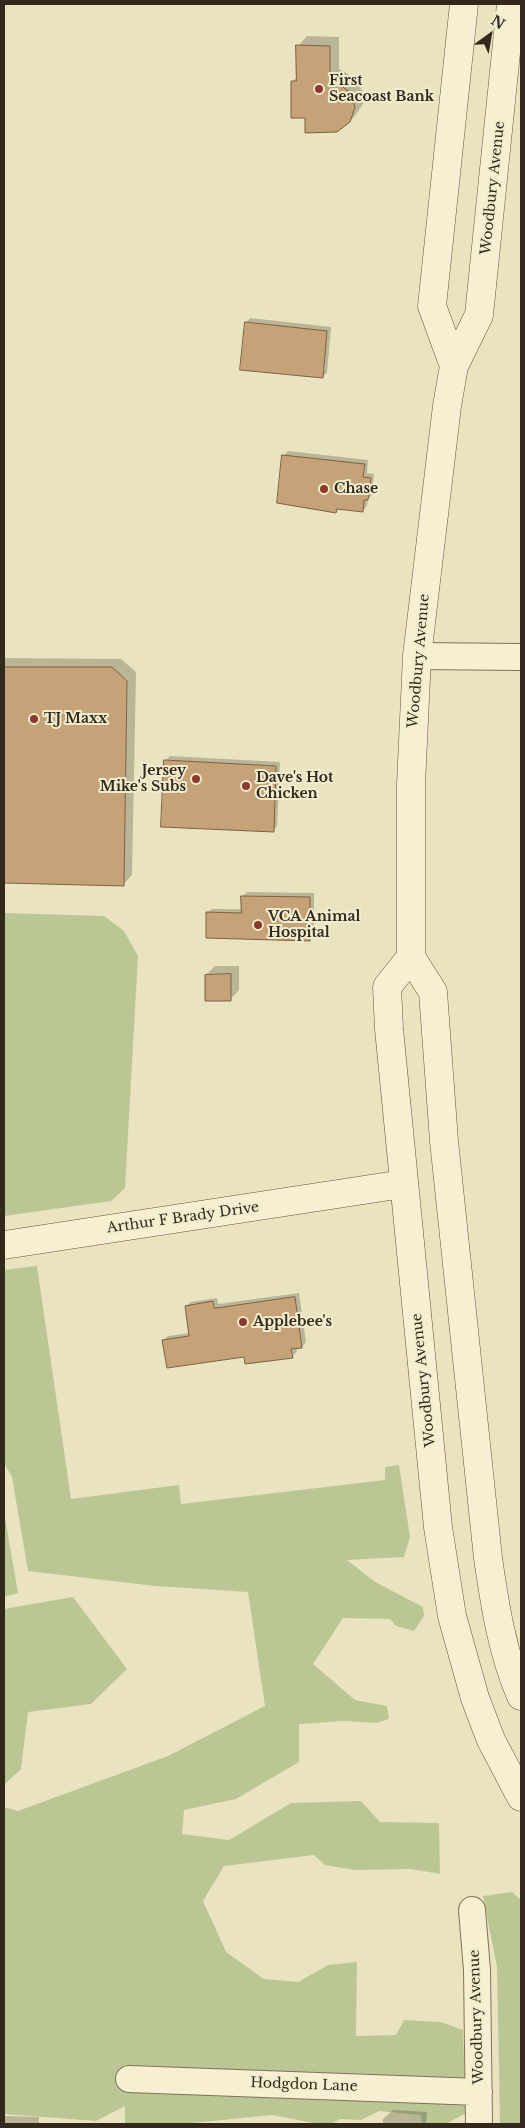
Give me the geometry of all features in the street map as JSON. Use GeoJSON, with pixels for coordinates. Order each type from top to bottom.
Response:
{"type":"FeatureCollection","features":[{"type":"Feature","properties":{"kind":"main road","name":"Woodbury Avenue"},"geometry":{"type":"LineString","coordinates":[[454,366],[432,306],[464,4]]}},
{"type":"Feature","properties":{"kind":"main road","name":"Woodbury Avenue"},"geometry":{"type":"LineString","coordinates":[[511,4],[480,315],[454,366],[417,656],[411,784],[411,958],[387,987],[392,1086],[438,1526],[452,1616],[474,1698],[491,1740],[521,1797]]}},
{"type":"Feature","properties":{"kind":"main road"},"geometry":{"type":"LineString","coordinates":[[411,958],[433,992],[444,1141],[488,1558],[495,1609],[505,1653],[521,1696]]}},
{"type":"Feature","properties":{"kind":"main road","name":"Arthur F Brady Drive"},"geometry":{"type":"LineString","coordinates":[[4,1245],[362,1191],[405,1197]]}},
{"type":"Feature","properties":{"kind":"street"},"geometry":{"type":"LineString","coordinates":[[417,656],[521,657]]}},
{"type":"Feature","properties":{"kind":"street","name":"Woodbury Avenue"},"geometry":{"type":"LineString","coordinates":[[472,1910],[477,1970],[479,2124]]}},
{"type":"Feature","properties":{"kind":"street","name":"Hodgdon Lane"},"geometry":{"type":"LineString","coordinates":[[129,2079],[479,2092]]}},
{"type":"Feature","properties":{"kind":"green space"},"geometry":{"type":"Polygon","coordinates":[[[4,913],[104,916],[124,931],[138,956],[125,1188],[111,1201],[4,1216],[4,913]]]}},
{"type":"Feature","properties":{"kind":"green space"},"geometry":{"type":"Polygon","coordinates":[[[37,1266],[71,1499],[179,1485],[181,1504],[385,1480],[385,1467],[399,1465],[410,1537],[404,1557],[347,1560],[375,1582],[423,1607],[424,1616],[414,1631],[396,1626],[390,1619],[343,1618],[313,1664],[355,1700],[387,1706],[389,1719],[376,1723],[344,1721],[299,1724],[299,1762],[236,1799],[184,1810],[182,1834],[229,1840],[291,1803],[361,1801],[380,1822],[439,1823],[440,1874],[411,1869],[355,1870],[325,1865],[314,1855],[224,1866],[203,1901],[226,1952],[264,1979],[298,1982],[328,1965],[357,1962],[356,2036],[396,2035],[404,2020],[441,2022],[463,2030],[466,2113],[446,2124],[422,2124],[421,2115],[379,2111],[361,2120],[340,2119],[331,2124],[319,2124],[272,2115],[183,2124],[125,2124],[125,2106],[96,2121],[4,2114],[4,1807],[18,1811],[168,1756],[265,1706],[248,1592],[155,1586],[28,1571],[12,1477],[4,1463],[4,1270],[37,1266]]]}},
{"type":"Feature","properties":{"kind":"green space"},"geometry":{"type":"Polygon","coordinates":[[[4,1512],[18,1593],[4,1597],[4,1512]]]}},
{"type":"Feature","properties":{"kind":"green space"},"geometry":{"type":"Polygon","coordinates":[[[73,1597],[127,1669],[91,1704],[28,1712],[21,1769],[4,1785],[4,1609],[73,1597]]]}},
{"type":"Feature","properties":{"kind":"green space"},"geometry":{"type":"Polygon","coordinates":[[[512,1892],[521,1900],[521,2124],[500,2124],[497,1967],[483,1896],[512,1892]]]}},
{"type":"Feature","properties":{"kind":"building","name":"First Seacoast Bank"},"geometry":{"type":"Polygon","coordinates":[[[296,45],[330,46],[330,78],[350,92],[355,107],[350,122],[337,132],[305,133],[305,118],[291,118],[291,81],[296,81],[296,45]]]}},
{"type":"Feature","properties":{"kind":"building"},"geometry":{"type":"Polygon","coordinates":[[[245,322],[327,331],[323,378],[240,370],[245,322]]]}},
{"type":"Feature","properties":{"kind":"building","name":"Chase"},"geometry":{"type":"Polygon","coordinates":[[[282,455],[365,464],[363,477],[371,478],[368,500],[364,500],[363,512],[337,509],[336,513],[277,503],[282,455]]]}},
{"type":"Feature","properties":{"kind":"building"},"geometry":{"type":"Polygon","coordinates":[[[4,667],[112,667],[127,681],[124,886],[4,883],[4,667]]]}},
{"type":"Feature","properties":{"kind":"building"},"geometry":{"type":"Polygon","coordinates":[[[164,760],[276,766],[274,832],[161,827],[164,760]]]}},
{"type":"Feature","properties":{"kind":"building","name":"VCA Animal Hospital"},"geometry":{"type":"Polygon","coordinates":[[[241,896],[310,897],[310,941],[206,938],[206,912],[241,913],[241,896]]]}},
{"type":"Feature","properties":{"kind":"building"},"geometry":{"type":"Polygon","coordinates":[[[231,974],[231,1001],[205,1001],[205,975],[231,974]]]}},
{"type":"Feature","properties":{"kind":"building","name":"Applebee's"},"geometry":{"type":"Polygon","coordinates":[[[295,1297],[302,1348],[291,1349],[293,1358],[245,1364],[244,1357],[167,1368],[162,1340],[189,1336],[185,1306],[213,1301],[214,1308],[295,1297]]]}},
{"type":"Feature","properties":{"kind":"place","name":"First Seacoast Bank"},"geometry":{"type":"Point","coordinates":[319,89]}},
{"type":"Feature","properties":{"kind":"place","name":"Chase"},"geometry":{"type":"Point","coordinates":[324,489]}},
{"type":"Feature","properties":{"kind":"place","name":"TJ Maxx"},"geometry":{"type":"Point","coordinates":[34,719]}},
{"type":"Feature","properties":{"kind":"place","name":"Jersey Mike's Subs"},"geometry":{"type":"Point","coordinates":[196,779]}},
{"type":"Feature","properties":{"kind":"place","name":"Dave's Hot Chicken"},"geometry":{"type":"Point","coordinates":[246,786]}},
{"type":"Feature","properties":{"kind":"place","name":"VCA Animal Hospital"},"geometry":{"type":"Point","coordinates":[258,925]}},
{"type":"Feature","properties":{"kind":"place","name":"Applebee's"},"geometry":{"type":"Point","coordinates":[243,1322]}}]}
